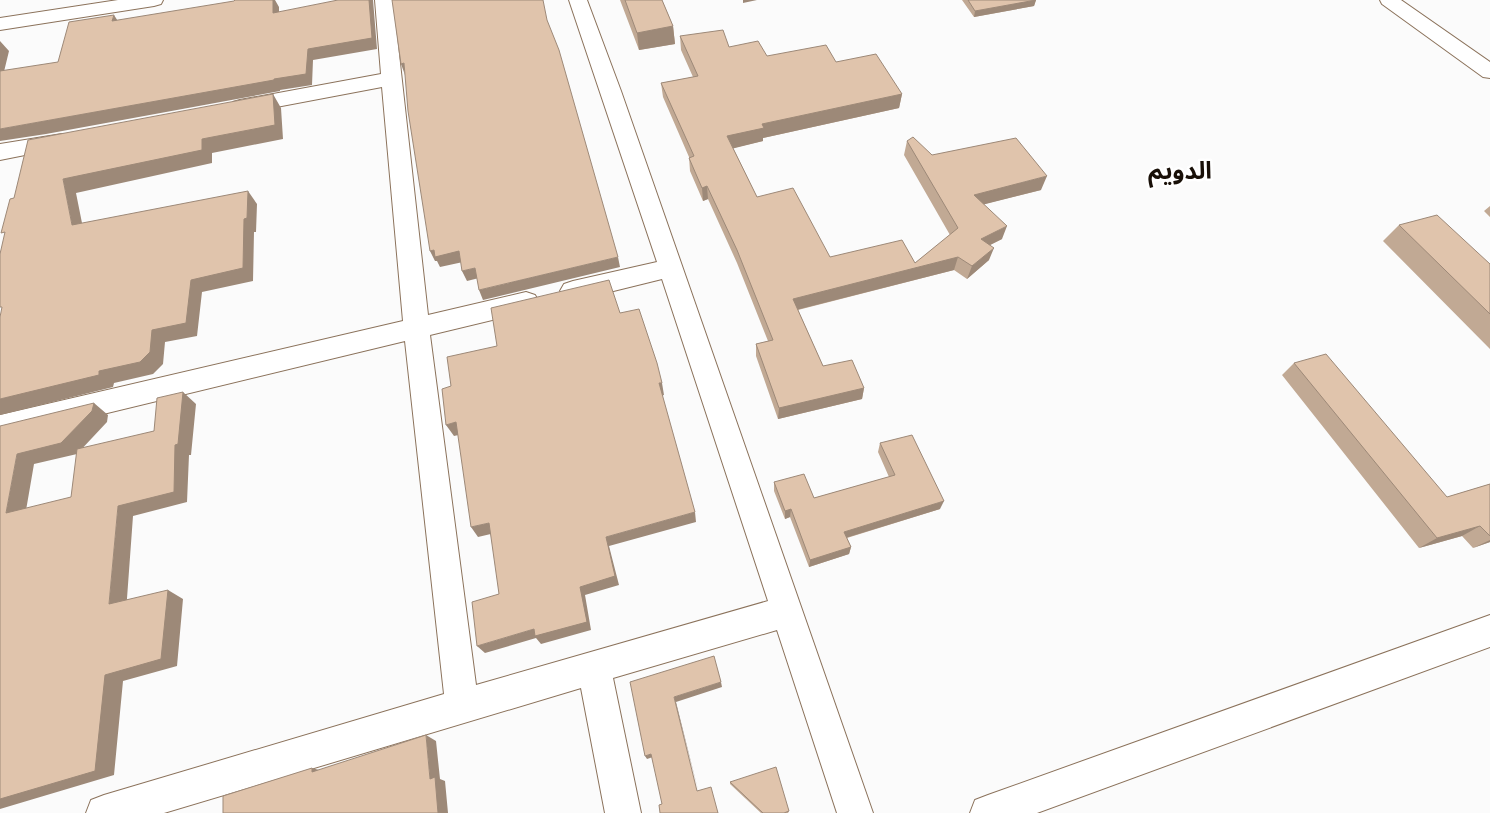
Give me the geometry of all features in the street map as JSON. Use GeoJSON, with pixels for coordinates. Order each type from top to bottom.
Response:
{"type":"FeatureCollection","features":[{"type":"Feature","properties":{"kind":"street"},"geometry":{"type":"LineString","coordinates":[[0,24],[154,0]]}},
{"type":"Feature","properties":{"kind":"street"},"geometry":{"type":"LineString","coordinates":[[384,0],[416,327],[462,706]]}},
{"type":"Feature","properties":{"kind":"street"},"geometry":{"type":"LineString","coordinates":[[578,0],[671,268],[855,813]]}},
{"type":"Feature","properties":{"kind":"street"},"geometry":{"type":"LineString","coordinates":[[1389,0],[1490,72]]}},
{"type":"Feature","properties":{"kind":"street"},"geometry":{"type":"LineString","coordinates":[[219,111],[392,79]]}},
{"type":"Feature","properties":{"kind":"street"},"geometry":{"type":"LineString","coordinates":[[0,152],[85,136]]}},
{"type":"Feature","properties":{"kind":"street"},"geometry":{"type":"LineString","coordinates":[[20,174],[27,147]]}},
{"type":"Feature","properties":{"kind":"street"},"geometry":{"type":"LineString","coordinates":[[0,427],[671,268]]}},
{"type":"Feature","properties":{"kind":"street"},"geometry":{"type":"LineString","coordinates":[[104,813],[787,611]]}},
{"type":"Feature","properties":{"kind":"street"},"geometry":{"type":"LineString","coordinates":[[988,813],[1490,631]]}},
{"type":"Feature","properties":{"kind":"street"},"geometry":{"type":"LineString","coordinates":[[594,668],[623,813]]}},
{"type":"Feature","properties":{"kind":"building"},"geometry":{"type":"Polygon","coordinates":[[[235,0],[273,0],[273,13],[338,0],[369,0],[372,38],[308,49],[306,74],[0,129],[0,71],[58,62],[69,22],[114,15],[112,21],[235,0]]]}},
{"type":"Feature","properties":{"kind":"building"},"geometry":{"type":"Polygon","coordinates":[[[392,0],[543,0],[547,20],[559,50],[618,257],[479,290],[475,268],[462,271],[459,251],[435,257],[434,250],[430,251],[408,111],[404,63],[401,64],[392,0]]]}},
{"type":"Feature","properties":{"kind":"building"},"geometry":{"type":"Polygon","coordinates":[[[625,0],[662,0],[673,26],[637,33],[625,0]]]}},
{"type":"Feature","properties":{"kind":"building"},"geometry":{"type":"Polygon","coordinates":[[[968,0],[1036,0],[975,11],[968,0]]]}},
{"type":"Feature","properties":{"kind":"building"},"geometry":{"type":"Polygon","coordinates":[[[723,30],[729,47],[758,41],[767,56],[826,45],[836,62],[876,54],[902,94],[762,124],[764,128],[727,136],[757,197],[793,188],[830,257],[902,240],[915,263],[958,228],[907,141],[913,137],[932,155],[1016,138],[1047,176],[974,195],[1007,226],[981,239],[994,248],[972,266],[958,257],[793,299],[823,366],[852,360],[864,388],[779,408],[756,344],[773,340],[737,250],[707,186],[702,188],[689,158],[694,156],[661,83],[698,76],[680,36],[723,30]]]}},
{"type":"Feature","properties":{"kind":"building"},"geometry":{"type":"Polygon","coordinates":[[[273,94],[275,125],[202,139],[202,150],[63,179],[72,225],[248,191],[247,218],[244,219],[243,268],[191,280],[186,323],[152,330],[150,352],[140,362],[99,371],[99,375],[0,399],[0,317],[2,307],[0,307],[0,254],[5,232],[1,233],[10,199],[14,198],[28,140],[273,94]]]}},
{"type":"Feature","properties":{"kind":"building"},"geometry":{"type":"Polygon","coordinates":[[[1437,215],[1490,264],[1490,314],[1399,225],[1437,215]]]}},
{"type":"Feature","properties":{"kind":"building"},"geometry":{"type":"Polygon","coordinates":[[[609,280],[620,313],[639,309],[657,363],[662,383],[659,383],[695,512],[606,537],[615,576],[580,587],[587,622],[535,636],[534,629],[477,646],[472,602],[499,594],[489,523],[471,527],[456,422],[446,425],[442,389],[451,386],[447,357],[497,346],[491,308],[609,280]]]}},
{"type":"Feature","properties":{"kind":"building"},"geometry":{"type":"Polygon","coordinates":[[[1326,354],[1447,497],[1490,484],[1490,536],[1480,526],[1437,538],[1294,363],[1326,354]]]}},
{"type":"Feature","properties":{"kind":"building"},"geometry":{"type":"Polygon","coordinates":[[[183,392],[178,444],[175,445],[174,492],[118,506],[109,604],[168,590],[161,659],[105,675],[95,771],[0,799],[0,426],[94,403],[92,411],[61,443],[17,454],[6,513],[71,497],[77,449],[154,431],[157,398],[183,392]]]}},
{"type":"Feature","properties":{"kind":"building"},"geometry":{"type":"Polygon","coordinates":[[[912,435],[944,501],[844,532],[851,547],[810,560],[791,509],[785,511],[774,482],[804,474],[814,498],[895,475],[880,443],[912,435]]]}},
{"type":"Feature","properties":{"kind":"building"},"geometry":{"type":"Polygon","coordinates":[[[714,656],[721,682],[674,697],[697,791],[711,787],[718,813],[660,813],[659,805],[662,804],[651,754],[645,756],[630,682],[714,656]]]}},
{"type":"Feature","properties":{"kind":"building"},"geometry":{"type":"Polygon","coordinates":[[[426,735],[430,779],[435,777],[438,813],[223,813],[223,796],[312,768],[312,772],[426,735]]]}},
{"type":"Feature","properties":{"kind":"building"},"geometry":{"type":"Polygon","coordinates":[[[776,767],[789,811],[784,813],[763,813],[730,782],[776,767]]]}},
{"type":"Feature","properties":{"kind":"district","name":"الدويم"},"geometry":{"type":"Point","coordinates":[1180,171]}}]}
